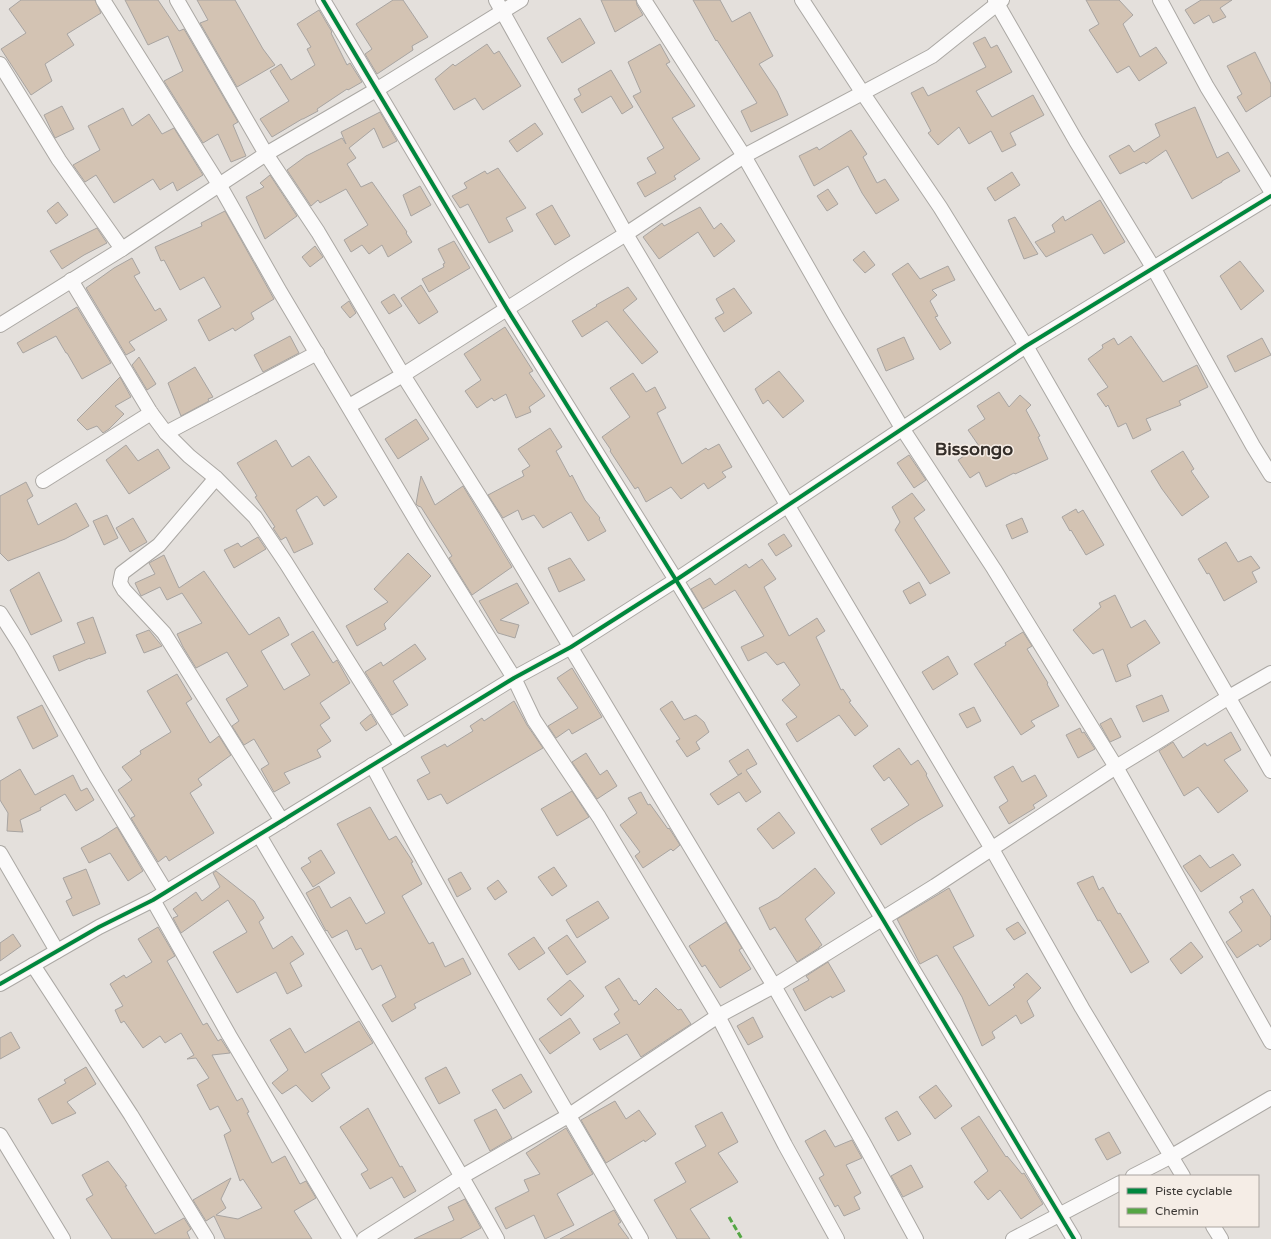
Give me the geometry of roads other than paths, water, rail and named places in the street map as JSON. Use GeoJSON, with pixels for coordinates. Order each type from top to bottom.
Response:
{"type":"FeatureCollection","features":[{"type":"Feature","properties":{"kind":"street"},"geometry":{"type":"LineString","coordinates":[[103,0],[220,186],[257,252],[423,532],[514,678],[534,720],[599,817],[718,1016],[837,1239]]}},
{"type":"Feature","properties":{"kind":"street"},"geometry":{"type":"LineString","coordinates":[[177,0],[266,154],[318,232],[403,375],[493,518],[774,986],[863,1142],[916,1239]]}},
{"type":"Feature","properties":{"kind":"street"},"geometry":{"type":"LineString","coordinates":[[323,0],[507,309],[676,580],[882,918],[1074,1239]]}},
{"type":"Feature","properties":{"kind":"street"},"geometry":{"type":"LineString","coordinates":[[0,325],[122,250],[266,154],[376,90],[499,5],[521,0]]}},
{"type":"Feature","properties":{"kind":"street"},"geometry":{"type":"LineString","coordinates":[[644,0],[744,156],[902,428],[994,569],[1116,767],[1271,1042]]}},
{"type":"Feature","properties":{"kind":"street"},"geometry":{"type":"LineString","coordinates":[[802,0],[940,207],[1026,346],[1271,771]]}},
{"type":"Feature","properties":{"kind":"street"},"geometry":{"type":"LineString","coordinates":[[1160,0],[1208,87],[1271,191]]}},
{"type":"Feature","properties":{"kind":"street"},"geometry":{"type":"LineString","coordinates":[[349,406],[403,375],[626,234],[744,156],[932,56],[998,1],[1076,141],[1154,269],[1253,446],[1271,475]]}},
{"type":"Feature","properties":{"kind":"street"},"geometry":{"type":"LineString","coordinates":[[499,5],[626,234],[992,849],[1082,1008],[1182,1175]]}},
{"type":"Feature","properties":{"kind":"street"},"geometry":{"type":"LineString","coordinates":[[0,64],[59,160],[122,250]]}},
{"type":"Feature","properties":{"kind":"street"},"geometry":{"type":"LineString","coordinates":[[0,984],[99,927],[153,900],[514,678],[571,647],[676,580],[1026,346],[1271,196]]}},
{"type":"Feature","properties":{"kind":"street"},"geometry":{"type":"LineString","coordinates":[[71,280],[151,413],[166,432],[189,456],[216,478],[255,517],[286,563],[402,747]]}},
{"type":"Feature","properties":{"kind":"street"},"geometry":{"type":"LineString","coordinates":[[166,432],[317,353]]}},
{"type":"Feature","properties":{"kind":"street"},"geometry":{"type":"LineString","coordinates":[[43,481],[151,413]]}},
{"type":"Feature","properties":{"kind":"street"},"geometry":{"type":"LineString","coordinates":[[216,478],[159,545],[122,573],[120,583],[124,590],[164,633],[282,821]]}},
{"type":"Feature","properties":{"kind":"street"},"geometry":{"type":"LineString","coordinates":[[0,613],[166,892]]}},
{"type":"Feature","properties":{"kind":"street"},"geometry":{"type":"LineString","coordinates":[[364,1239],[462,1176],[568,1116],[718,1016],[774,986],[992,849],[1116,767],[1229,697],[1271,673]]}},
{"type":"Feature","properties":{"kind":"street"},"geometry":{"type":"LineString","coordinates":[[372,765],[456,918],[568,1116],[641,1239]]}},
{"type":"Feature","properties":{"kind":"street"},"geometry":{"type":"LineString","coordinates":[[259,835],[462,1176],[497,1239]]}},
{"type":"Feature","properties":{"kind":"street"},"geometry":{"type":"LineString","coordinates":[[0,853],[57,951]]}},
{"type":"Feature","properties":{"kind":"street"},"geometry":{"type":"LineString","coordinates":[[153,900],[229,1035],[350,1239]]}},
{"type":"Feature","properties":{"kind":"street"},"geometry":{"type":"LineString","coordinates":[[33,965],[131,1115],[207,1239]]}},
{"type":"Feature","properties":{"kind":"street"},"geometry":{"type":"LineString","coordinates":[[1135,1175],[1172,1156],[1271,1098]]}},
{"type":"Feature","properties":{"kind":"street"},"geometry":{"type":"LineString","coordinates":[[0,1135],[63,1239]]}},
{"type":"Feature","properties":{"kind":"street"},"geometry":{"type":"LineString","coordinates":[[1013,1239],[1119,1184]]}},
{"type":"Feature","properties":{"kind":"street"},"geometry":{"type":"LineString","coordinates":[[1214,1227],[1221,1239]]}},
{"type":"Feature","properties":{"kind":"district","name":"Bissongo"},"geometry":{"type":"Point","coordinates":[974,449]}}]}
